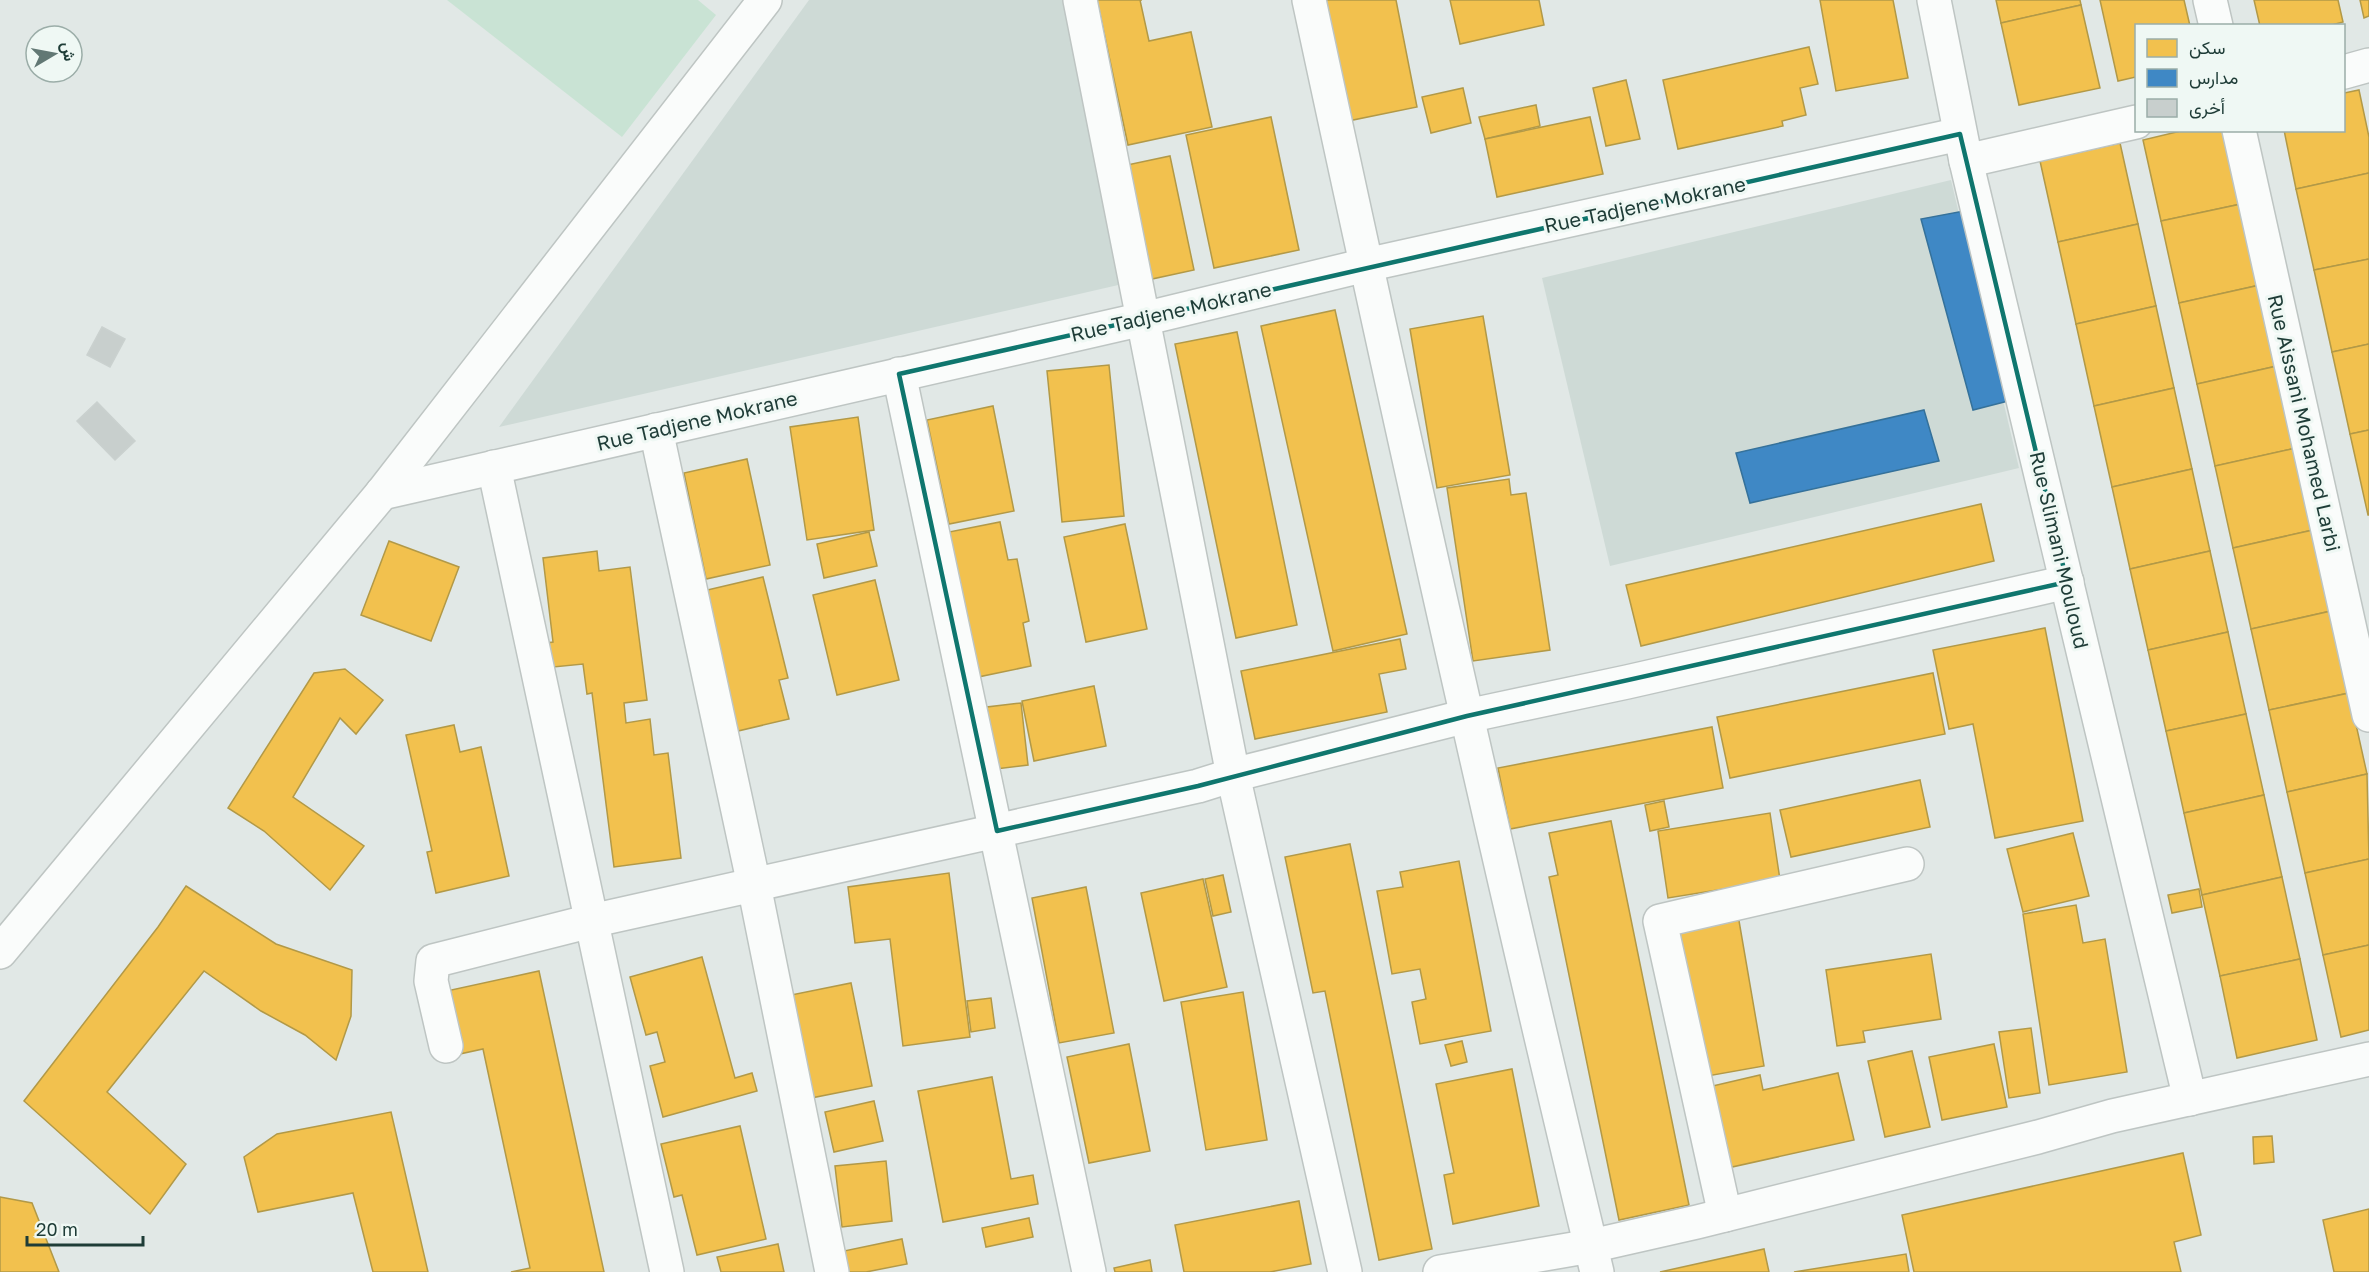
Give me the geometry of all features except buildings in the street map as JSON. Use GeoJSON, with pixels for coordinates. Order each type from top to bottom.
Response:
{"type":"FeatureCollection","features":[{"type":"Feature","properties":{"kind":"street"},"geometry":{"type":"LineString","coordinates":[[0,952],[382,494],[765,0]]}},
{"type":"Feature","properties":{"kind":"street"},"geometry":{"type":"LineString","coordinates":[[1080,0],[1233,775],[1345,1272]]}},
{"type":"Feature","properties":{"kind":"street"},"geometry":{"type":"LineString","coordinates":[[1309,0],[1467,716],[1594,1259]]}},
{"type":"Feature","properties":{"kind":"street","name":"Rue Slimani Mouloud"},"geometry":{"type":"LineString","coordinates":[[1934,0],[1963,148],[2190,1098]]}},
{"type":"Feature","properties":{"kind":"street"},"geometry":{"type":"LineString","coordinates":[[2210,0],[2216,24]]}},
{"type":"Feature","properties":{"kind":"street"},"geometry":{"type":"LineString","coordinates":[[2345,71],[2369,65]]}},
{"type":"Feature","properties":{"kind":"street","name":"Rue Tadjene Mokrane"},"geometry":{"type":"LineString","coordinates":[[382,494],[1143,319],[1366,265],[1963,148],[2135,122]]}},
{"type":"Feature","properties":{"kind":"street","name":"Rue Aissani Mohamed Larbi"},"geometry":{"type":"LineString","coordinates":[[2239,132],[2369,715]]}},
{"type":"Feature","properties":{"kind":"street"},"geometry":{"type":"LineString","coordinates":[[899,374],[998,831],[1089,1272]]}},
{"type":"Feature","properties":{"kind":"street"},"geometry":{"type":"LineString","coordinates":[[656,430],[754,885],[832,1272]]}},
{"type":"Feature","properties":{"kind":"street"},"geometry":{"type":"LineString","coordinates":[[494,467],[667,1272]]}},
{"type":"Feature","properties":{"kind":"street"},"geometry":{"type":"LineString","coordinates":[[446,1046],[431,981],[433,961],[591,921],[1198,786],[1233,775],[1467,716],[1628,682],[2067,582]]}},
{"type":"Feature","properties":{"kind":"street"},"geometry":{"type":"LineString","coordinates":[[1725,1215],[1660,921],[1907,864]]}},
{"type":"Feature","properties":{"kind":"street"},"geometry":{"type":"LineString","coordinates":[[1440,1272],[1594,1259],[1725,1215],[2038,1137],[2112,1116],[2369,1059]]}},
{"type":"Feature","properties":{"kind":"highlighted area"},"geometry":{"type":"Polygon","coordinates":[[[1960,134],[2067,582],[1467,716],[1198,786],[997,831],[899,374],[1960,134]]]}},
{"type":"Feature","properties":{"kind":"shaded area"},"geometry":{"type":"Polygon","coordinates":[[[809,0],[1063,0],[1127,283],[499,427],[809,0]]]}},
{"type":"Feature","properties":{"kind":"shaded area"},"geometry":{"type":"Polygon","coordinates":[[[1951,180],[2019,468],[1610,566],[1542,278],[1951,180]]]}},
{"type":"Feature","properties":{"kind":"green space"},"geometry":{"type":"Polygon","coordinates":[[[447,0],[698,0],[716,15],[622,137],[447,0]]]}}]}
